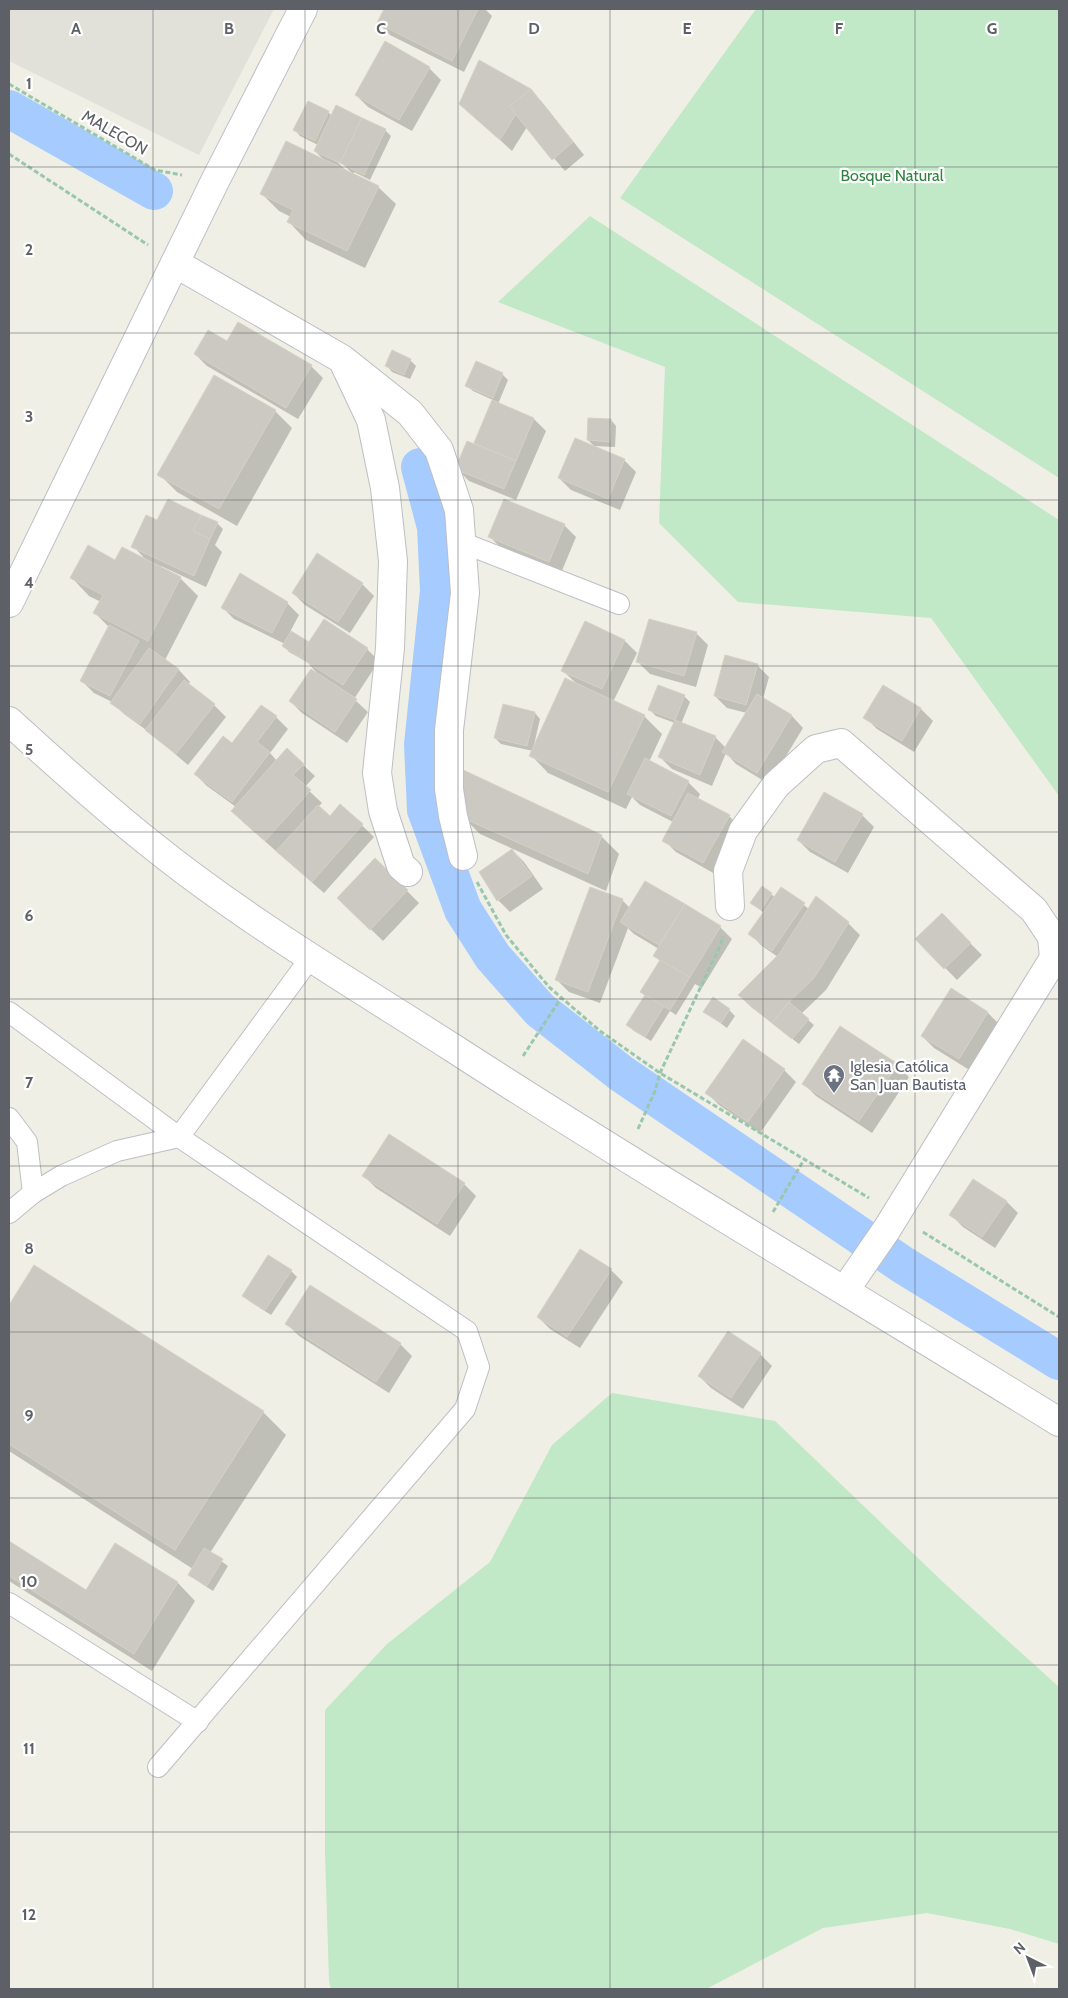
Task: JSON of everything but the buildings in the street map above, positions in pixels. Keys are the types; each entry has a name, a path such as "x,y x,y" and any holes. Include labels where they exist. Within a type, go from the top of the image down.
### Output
{"street":[{"path":"9,603 215,181 303,9"},
{"path":"175,263 342,359 410,413 440,450 459,510 465,594 449,730 449,789 453,816 463,856"},
{"path":"342,359 371,420 386,488 393,570 390,648 377,773 383,811 401,866 408,872"},
{"path":"9,721 68,775 149,843 236,907 622,1156 850,1282 1059,1422"},
{"path":"730,906 728,871 743,830 776,785 816,748 841,743 1034,910 1052,937 1054,958 891,1222 850,1282"}],"lane":[{"path":"461,542 619,604"},
{"path":"9,1213 34,1193 61,1176 117,1151 179,1137 311,957"},
{"path":"9,1012 179,1137 467,1330 479,1367 465,1409 158,1767"},
{"path":"9,1118 27,1142 34,1193"},
{"path":"9,1603 198,1722"}],"path":[{"name":"MALECON","path":"9,84 155,170 215,181"},
{"path":"9,154 175,263"},
{"path":"463,856 506,935 549,987 600,1031 660,1073 805,1158 891,1222 1059,1317"},
{"path":"635,1135 655,1092 660,1073 720,944 730,906"},
{"path":"522,1057 561,998"},
{"path":"775,1208 805,1158"}],"shaded area":[{"path":"9,9 274,9 199,155 9,61"}],"green space":[{"name":"Bosque Natural","path":"756,9 1059,9 1059,478 620,198"},
{"path":"590,216 1059,520 1059,796 931,618 738,602 659,523 665,367 498,302"},
{"path":"612,1393 775,1421 944,1583 1059,1687 1059,1944 1010,1929 927,1913 823,1928 706,1989 331,1989 329,1981 325,1853 325,1710 387,1644 490,1562 552,1445"}],"waterway":[{"path":"9,109 154,191"},
{"path":"420,467 436,527 439,591 423,745 426,810 463,910 493,957 540,1010 622,1074 903,1265 1059,1361"}],"place":[{"name":"Iglesia Católica San Juan Bautista","path":"834,1094"}]}
